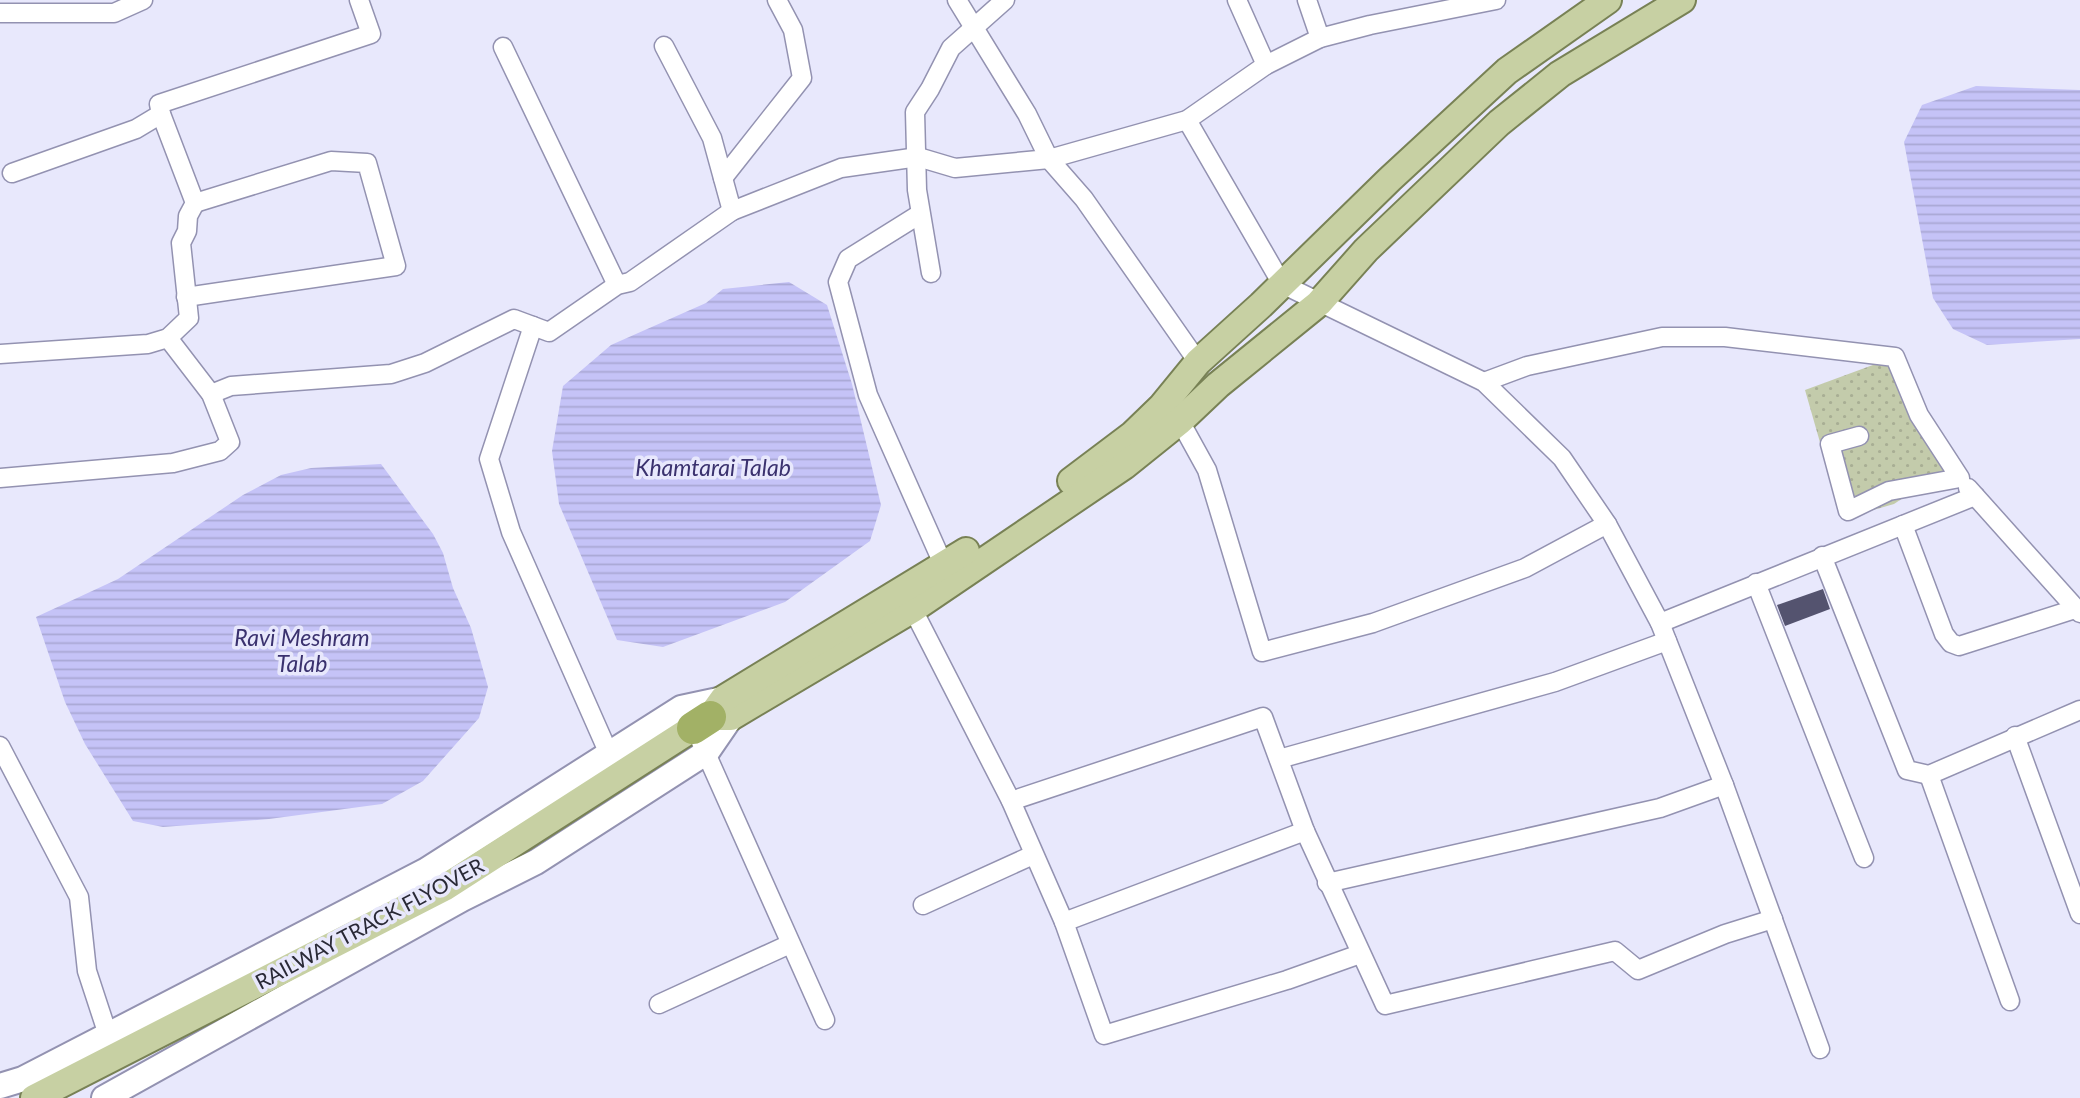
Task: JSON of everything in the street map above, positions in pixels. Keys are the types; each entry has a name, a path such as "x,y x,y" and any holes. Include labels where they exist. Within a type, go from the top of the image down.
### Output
{"main road":[{"path":"908,600 1124,466 1171,413 1198,362 1507,71 1608,0"},
{"path":"908,600 944,566 1069,483 1132,436 1218,385 1320,303 1366,250 1499,123 1560,74 1682,0"},
{"name":"RAILWAY TRACK FLYOVER","path":"34,1098 444,888 707,720 908,600"}],"street":[{"path":"0,13 114,13 143,0"},
{"path":"195,203 159,104 371,34 359,0"},
{"path":"723,178 802,78 793,30 777,0"},
{"path":"957,0 1027,114 1049,159 1084,199 1198,362"},
{"path":"931,273 917,190 915,112 951,48 1005,0"},
{"path":"1237,0 1266,65"},
{"path":"1307,0 1320,38"},
{"path":"211,394 231,387 391,374 425,363 514,319 549,332 617,285 630,282 732,211 841,168 918,157 955,168 1049,159 1187,120 1266,65 1320,38 1370,25 1496,0"},
{"path":"664,46 712,138 732,211"},
{"path":"503,47 617,285"},
{"path":"12,173 136,129 161,114"},
{"path":"1187,120 1282,284 1484,382 1562,458 1607,524 1660,622 1724,785 1820,1049"},
{"path":"0,354 148,344 168,338 189,318 186,297 181,243 187,231 188,216 195,203 331,161 367,163 396,266 186,297"},
{"path":"920,214 848,259 838,282 868,395 944,566"},
{"path":"533,326 489,459 511,532 609,754"},
{"path":"1484,382 1527,366 1662,337 1725,337 1895,357 1919,415 1960,478 2078,611 1959,646 1951,643 1944,634 1903,525"},
{"path":"0,478 173,463 220,451 230,442 211,394 168,338"},
{"path":"1171,413 1207,470 1262,652 1373,622 1525,568 1607,524"},
{"path":"1858,436 1830,444 1848,512 1889,491 1960,478"},
{"path":"1660,622 1975,496"},
{"path":"1822,556 1907,770 1929,775 2080,710"},
{"path":"1756,583 1864,858"},
{"path":"908,600 1011,801 1064,922 1104,1035 1287,980 1360,954"},
{"path":"1279,759 1555,682 1667,641"},
{"path":"1011,801 1263,717 1327,883 1385,1005 1615,951 1638,970 1725,934 1773,919"},
{"path":"0,1086 23,1079 425,871 609,754 707,720"},
{"path":"707,720 790,944 825,1020"},
{"path":"104,1098 462,899 536,862 707,720"},
{"path":"2015,737 2080,914"},
{"path":"0,746 79,897 87,971 108,1035"},
{"path":"1929,775 2010,1000"},
{"path":"1327,883 1660,808 1724,785"},
{"path":"1064,922 1305,831"},
{"path":"923,905 1033,855"},
{"path":"659,1004 790,944"}],"green space":[{"path":"1900,355 1949,467 1894,504 1842,519 1805,390"}],"water":[{"path":"1976,86 2080,90 2080,339 1987,345 1953,329 1933,298 1904,142 1922,105"},
{"name":"Khamtarai Talab","path":"789,282 827,305 852,384 881,505 870,541 785,602 663,647 617,640 559,504 552,451 563,386 611,345 706,303 723,289"},
{"name":"Ravi Meshram Talab","path":"381,464 433,534 443,553 453,588 471,628 488,687 479,718 423,781 382,804 269,819 163,827 133,821 85,744 65,702 36,617 118,579 243,495 281,475 311,468"}],"building":[{"path":"1823,589 1830,609 1785,626 1777,605"}]}
